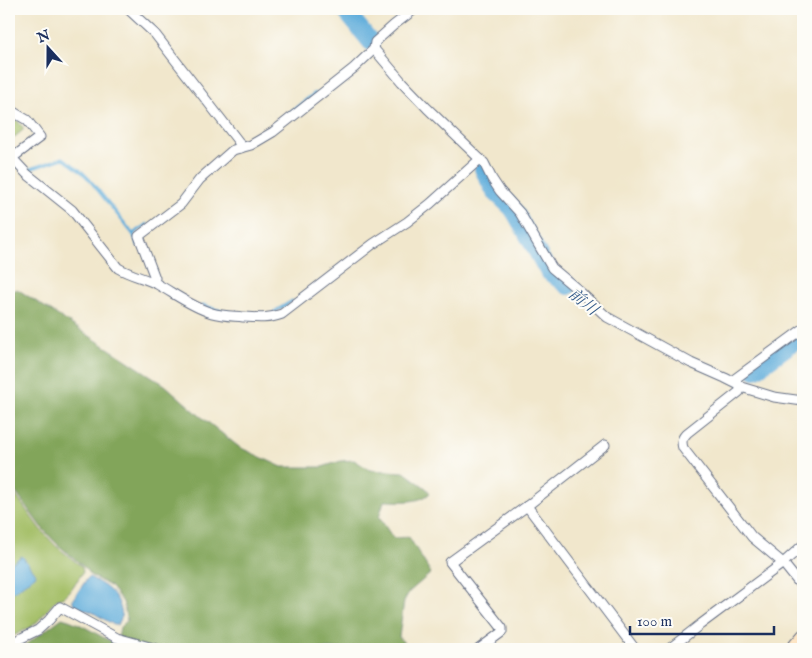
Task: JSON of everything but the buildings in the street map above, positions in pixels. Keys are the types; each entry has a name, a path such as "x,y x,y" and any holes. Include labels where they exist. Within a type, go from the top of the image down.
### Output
{"main road":[{"path":"791,649 803,635"}],"street":[{"path":"128,9 156,34 238,141 241,148"},
{"path":"155,278 139,236 181,204 200,179 233,150 258,142 273,132 354,68 374,49 375,42 415,9"},
{"path":"374,49 426,108 484,163 500,191 520,213 552,268 607,317 691,364 732,381 741,387 774,397 803,401"},
{"path":"9,106 15,113 27,120 40,137 12,158 27,174 72,210 118,268 156,283 192,304 213,313 235,316 268,318 282,314 373,244 407,222 430,204 480,159"},
{"path":"732,381 803,330"},
{"path":"741,387 739,392 686,433 681,442 688,456 752,537 783,563 803,588"},
{"path":"479,649 502,632 502,628 450,562 527,506 605,445"},
{"path":"527,506 635,649"},
{"path":"669,649 783,563 803,545"},
{"path":"9,644 38,630 60,607 117,638 157,649"}],"green space":[{"path":"9,110 24,129 9,142"},
{"path":"17,289 165,385 239,447 282,467 322,467 341,461 354,460 370,470 404,472 426,488 430,493 420,499 384,501 379,517 393,538 409,537 431,573 409,592 404,601 399,637 409,649 18,649 62,618 117,644 120,627 127,621 123,602 110,586 90,575 84,567 57,544 41,527 9,483 9,292"},
{"path":"9,486 40,529 56,546 82,567 83,572 70,591 64,597 56,600 38,621 31,627 9,638"}],"water":[{"path":"22,556 36,575 9,595 9,565"},
{"path":"89,577 105,586 117,599 122,615 117,625 92,612 75,606 73,599"}],"waterway":[{"name":"前川","path":"344,9 371,42"},
{"path":"265,132 315,93"},
{"path":"244,142 253,140"},
{"path":"27,170 63,158 89,179 133,234 138,245"},
{"name":"前川","path":"483,169 495,192 516,214 548,271 568,286"},
{"path":"133,234 147,224"},
{"path":"274,312 292,301"},
{"path":"203,305 228,312"},
{"name":"前川","path":"755,370 803,335"}]}
